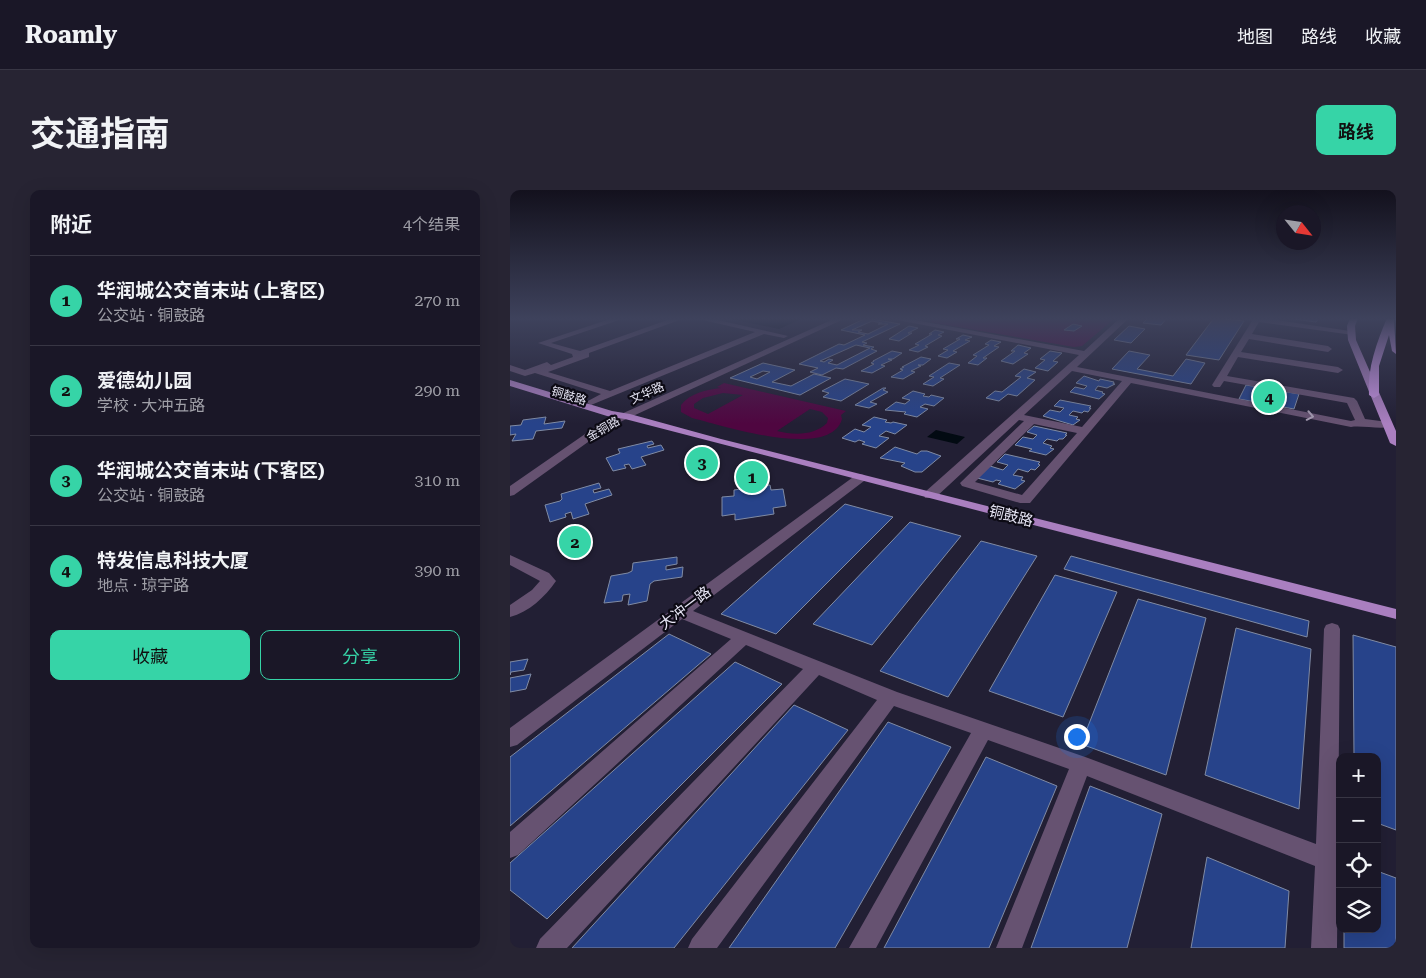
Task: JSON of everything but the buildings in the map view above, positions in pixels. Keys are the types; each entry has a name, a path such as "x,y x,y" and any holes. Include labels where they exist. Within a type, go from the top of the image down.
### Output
{"highway":[{"path":"1374,395 1373,373 1379,353"}],"main road":[{"path":"1358,353 1396,443"},
{"name":"铜鼓路","path":"510,378 618,410 626,416"},
{"name":"铜鼓路","path":"510,383 611,414 626,416 860,478 1396,614"}],"street":[{"path":"510,368 525,373 579,353"},
{"path":"581,353 586,355 539,372 611,394"},
{"path":"591,402 709,353"},
{"path":"688,362 708,367 741,353"},
{"name":"文华路","path":"626,416 764,353"},
{"path":"930,495 1086,354"},
{"path":"1211,396 1236,354 1338,370"},
{"path":"1070,368 1351,424 1361,422 1388,425"},
{"path":"1222,378 1350,400 1361,422"},
{"path":"1032,420 966,483 1025,500 1128,380"},
{"name":"金铜路","path":"510,492 605,426 626,416"},
{"name":"金铜路","path":"510,504 615,427 626,416"},
{"path":"1017,416 1084,431"},
{"name":"大冲一路","path":"510,739 860,478"},
{"path":"510,559 544,576 548,581 538,594 510,612"},
{"path":"680,612 890,697 1081,764 1328,859"},
{"path":"1324,948 1328,859 1332,629"},
{"path":"510,846 743,638"},
{"path":"549,948 560,940 815,668"},
{"path":"701,948 890,697"},
{"path":"862,948 983,730"},
{"path":"1009,948 1081,764"}],"shaded area":[{"path":"724,383 846,411 841,415 842,419 833,431 818,438 797,439 773,437 726,427 692,418 681,412 681,405 689,398 704,391 721,388 717,387","holes":["723,393 743,395 708,414 694,408 694,404 703,398","810,409 822,412 828,418 827,423 810,432 790,433 777,431"]},
{"path":"936,430 965,437 957,444 927,437"}],"place":[{"name":"特发信息科技大厦","path":"1269,397"},
{"name":"华润城公交首末站 (下客区)","path":"702,463"},
{"name":"华润城公交首末站 (上客区)","path":"752,477"},
{"name":"爱德幼儿园","path":"575,542"}]}
